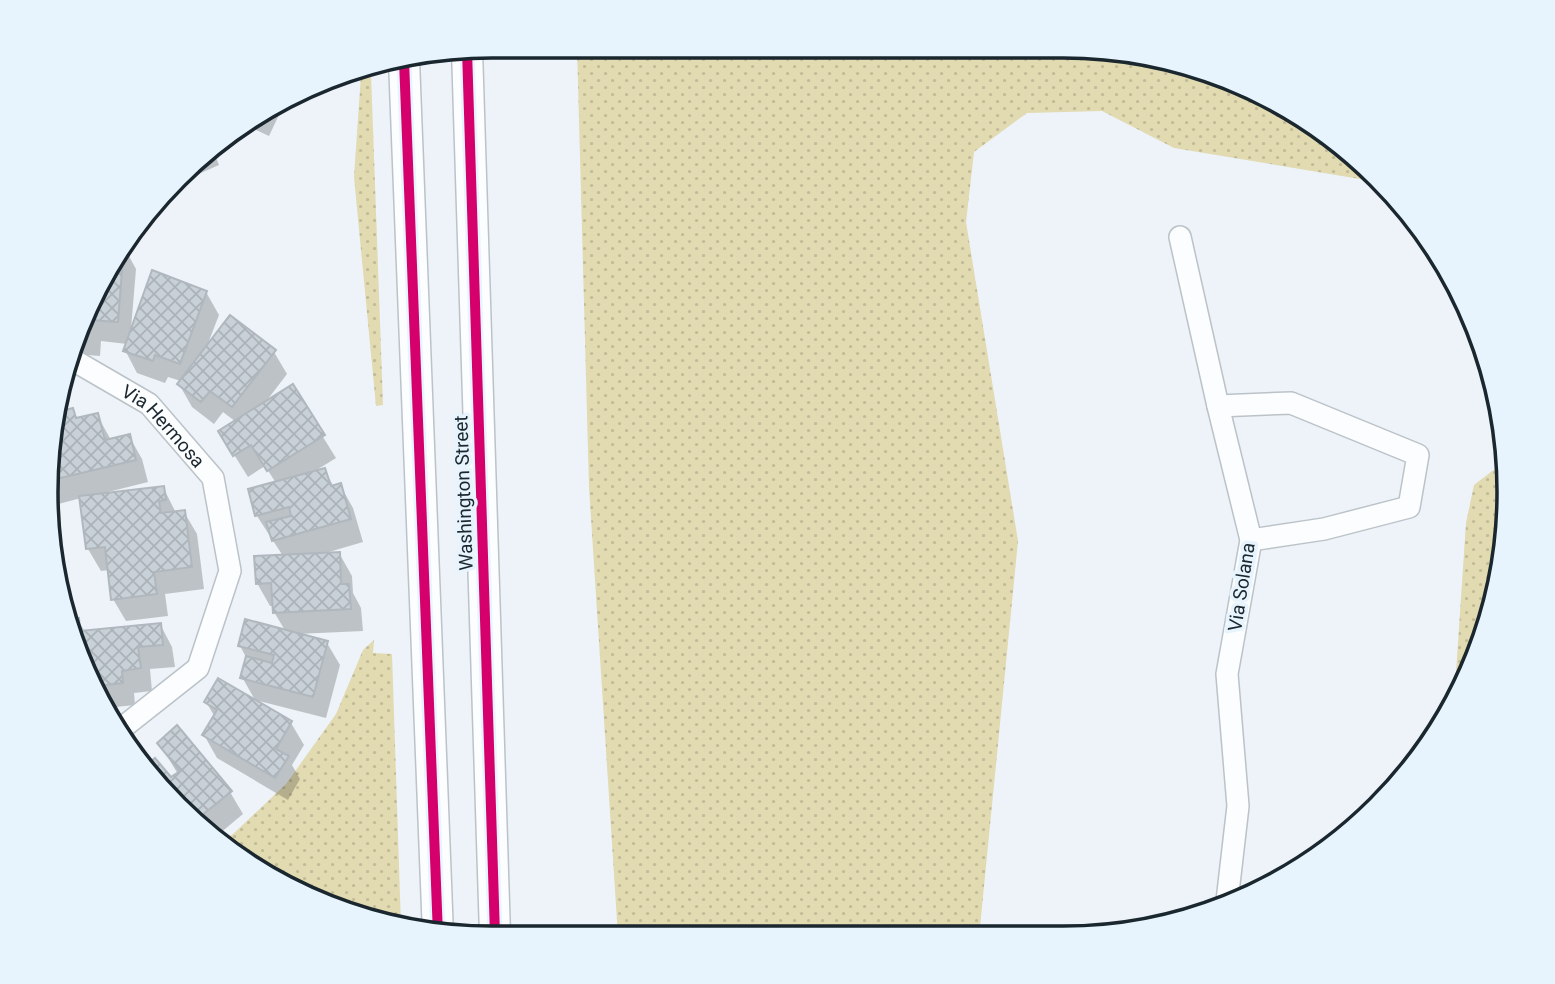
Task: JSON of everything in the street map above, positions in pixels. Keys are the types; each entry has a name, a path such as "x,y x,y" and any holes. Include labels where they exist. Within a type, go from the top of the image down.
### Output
{"main road":[{"name":"Washington Street","path":"467,59 495,926"},
{"path":"404,67 438,923"}],"street":[{"name":"Via Solana","path":"1181,237 1217,406 1251,540 1227,674 1238,806 1228,893"},
{"name":"Via Hermosa","path":"78,363 149,404 214,478 230,571 198,668 126,725"},
{"path":"1217,406 1291,403 1418,455 1409,507 1324,529 1251,540"}],"shaded area":[{"path":"577,58 1063,58 1120,61 1203,81 1255,103 1327,147 1364,180 1174,148 1102,111 1027,113 974,152 966,222 1018,541 980,926 617,926 589,487"},
{"path":"371,76 383,405 376,406 354,177 361,78"},
{"path":"1496,468 1496,520 1489,577 1474,632 1456,676 1466,523 1474,485"},
{"path":"374,640 373,653 392,654 401,916 326,893 275,868 228,837 286,784 336,714 363,650"}],"water":[{"path":"60,532 60,532 68,581 61,549"}],"building":[{"path":"122,265 118,322 94,320"},
{"path":"152,270 207,291 180,364 155,355 153,361 123,351"},
{"path":"230,315 276,350 232,407 210,391 201,402 177,384"},
{"path":"293,384 325,435 267,471 251,445 233,456 218,431"},
{"path":"73,408 76,418 98,413 105,440 130,434 136,460 58,478 65,410"},
{"path":"325,468 331,486 341,483 351,519 272,541 266,522 291,516 289,507 255,516 248,489"},
{"path":"164,486 166,500 159,501 161,513 185,510 192,567 154,572 157,594 111,600 105,547 86,549 79,496"},
{"path":"340,552 341,584 349,584 351,609 273,613 271,583 256,584 254,556"},
{"path":"245,619 328,641 313,697 240,678 246,656 272,663 274,655 238,646"},
{"path":"161,623 163,645 138,647 141,668 122,671 123,683 104,685 81,631"},
{"path":"218,678 292,721 276,749 289,756 275,778 202,735 217,710 204,702"},
{"path":"177,725 232,791 202,815 151,761 155,758 171,777 180,771 157,743"}],"cycle path":[{"path":"467,59 495,926"},
{"path":"404,67 438,923"}]}
